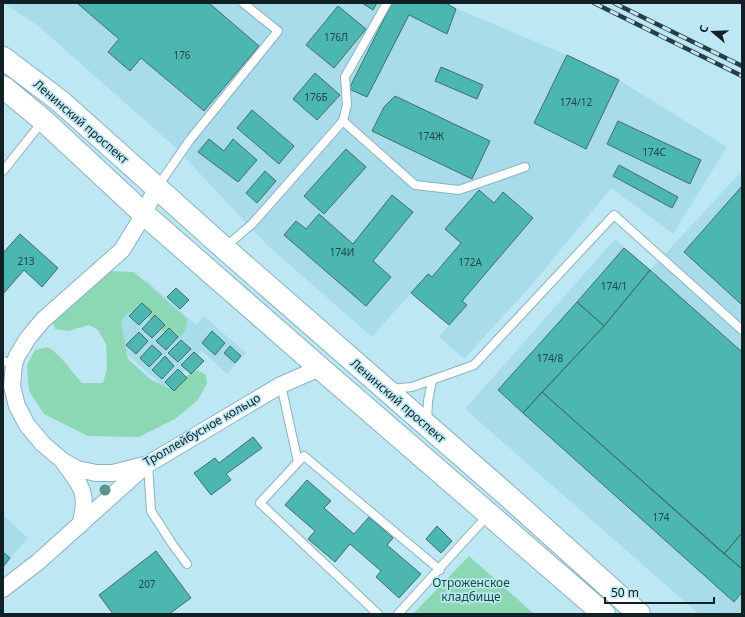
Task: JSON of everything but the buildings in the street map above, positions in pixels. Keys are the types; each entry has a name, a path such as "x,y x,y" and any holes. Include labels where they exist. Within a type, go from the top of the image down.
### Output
{"main road":[{"name":"Ленинский проспект","path":"3,58 60,101 156,188 508,496 640,614"},
{"name":"Ленинский проспект","path":"3,87 43,120 144,214 604,614"},
{"path":"320,368 328,357 332,357 359,378 381,385"}],"street":[{"path":"144,214 156,188"},
{"name":"Троллейбусное кольцо","path":"144,214 122,250 43,320 8,362 17,406 27,425 43,444 62,461 77,469 96,473 113,473 148,464 281,385 320,368"},
{"path":"62,461 80,483 84,498 84,510 80,525"},
{"path":"3,589 38,562 148,464"}],"lane":[{"path":"156,188 189,141 278,31 243,3"},
{"path":"224,248 252,224 343,121 347,105 345,78 387,3"},
{"path":"3,171 43,120"},
{"path":"343,121 415,185 459,190 525,167"},
{"path":"381,385 412,387 474,365 614,215 742,330"},
{"path":"427,426 428,401 432,381"},
{"path":"281,385 298,462"},
{"path":"378,614 260,503 304,456 440,570"},
{"path":"148,464 151,511 172,545 187,564"},
{"path":"398,614 440,570 489,514"}],"shaded area":[{"path":"3,3 444,3 567,55 619,80 727,147 673,234 611,188 537,279 464,359 439,337 449,325 411,293 372,337 265,243 176,148 37,25"},
{"path":"742,171 742,614 731,614 728,612 727,614 699,614 465,409 615,239 650,270"},
{"path":"146,280 196,325 204,316 246,353 227,374 202,351 167,390 101,330"},
{"path":"3,515 28,538 3,567"}],"green space":[{"path":"108,271 134,272 187,319 186,330 178,339 168,336 145,314 135,310 125,315 121,323 128,359 150,379 168,388 197,370 206,375 207,383 198,400 175,419 139,437 88,436 44,414 29,391 27,365 35,350 48,347 62,359 82,383 103,383 107,369 106,344 98,330 89,325 68,331 55,329 53,323"},
{"name":"Отроженское кладбище","path":"469,556 534,614 413,614"}],"railway":[{"path":"594,3 742,76"},
{"path":"614,3 742,66"}]}
